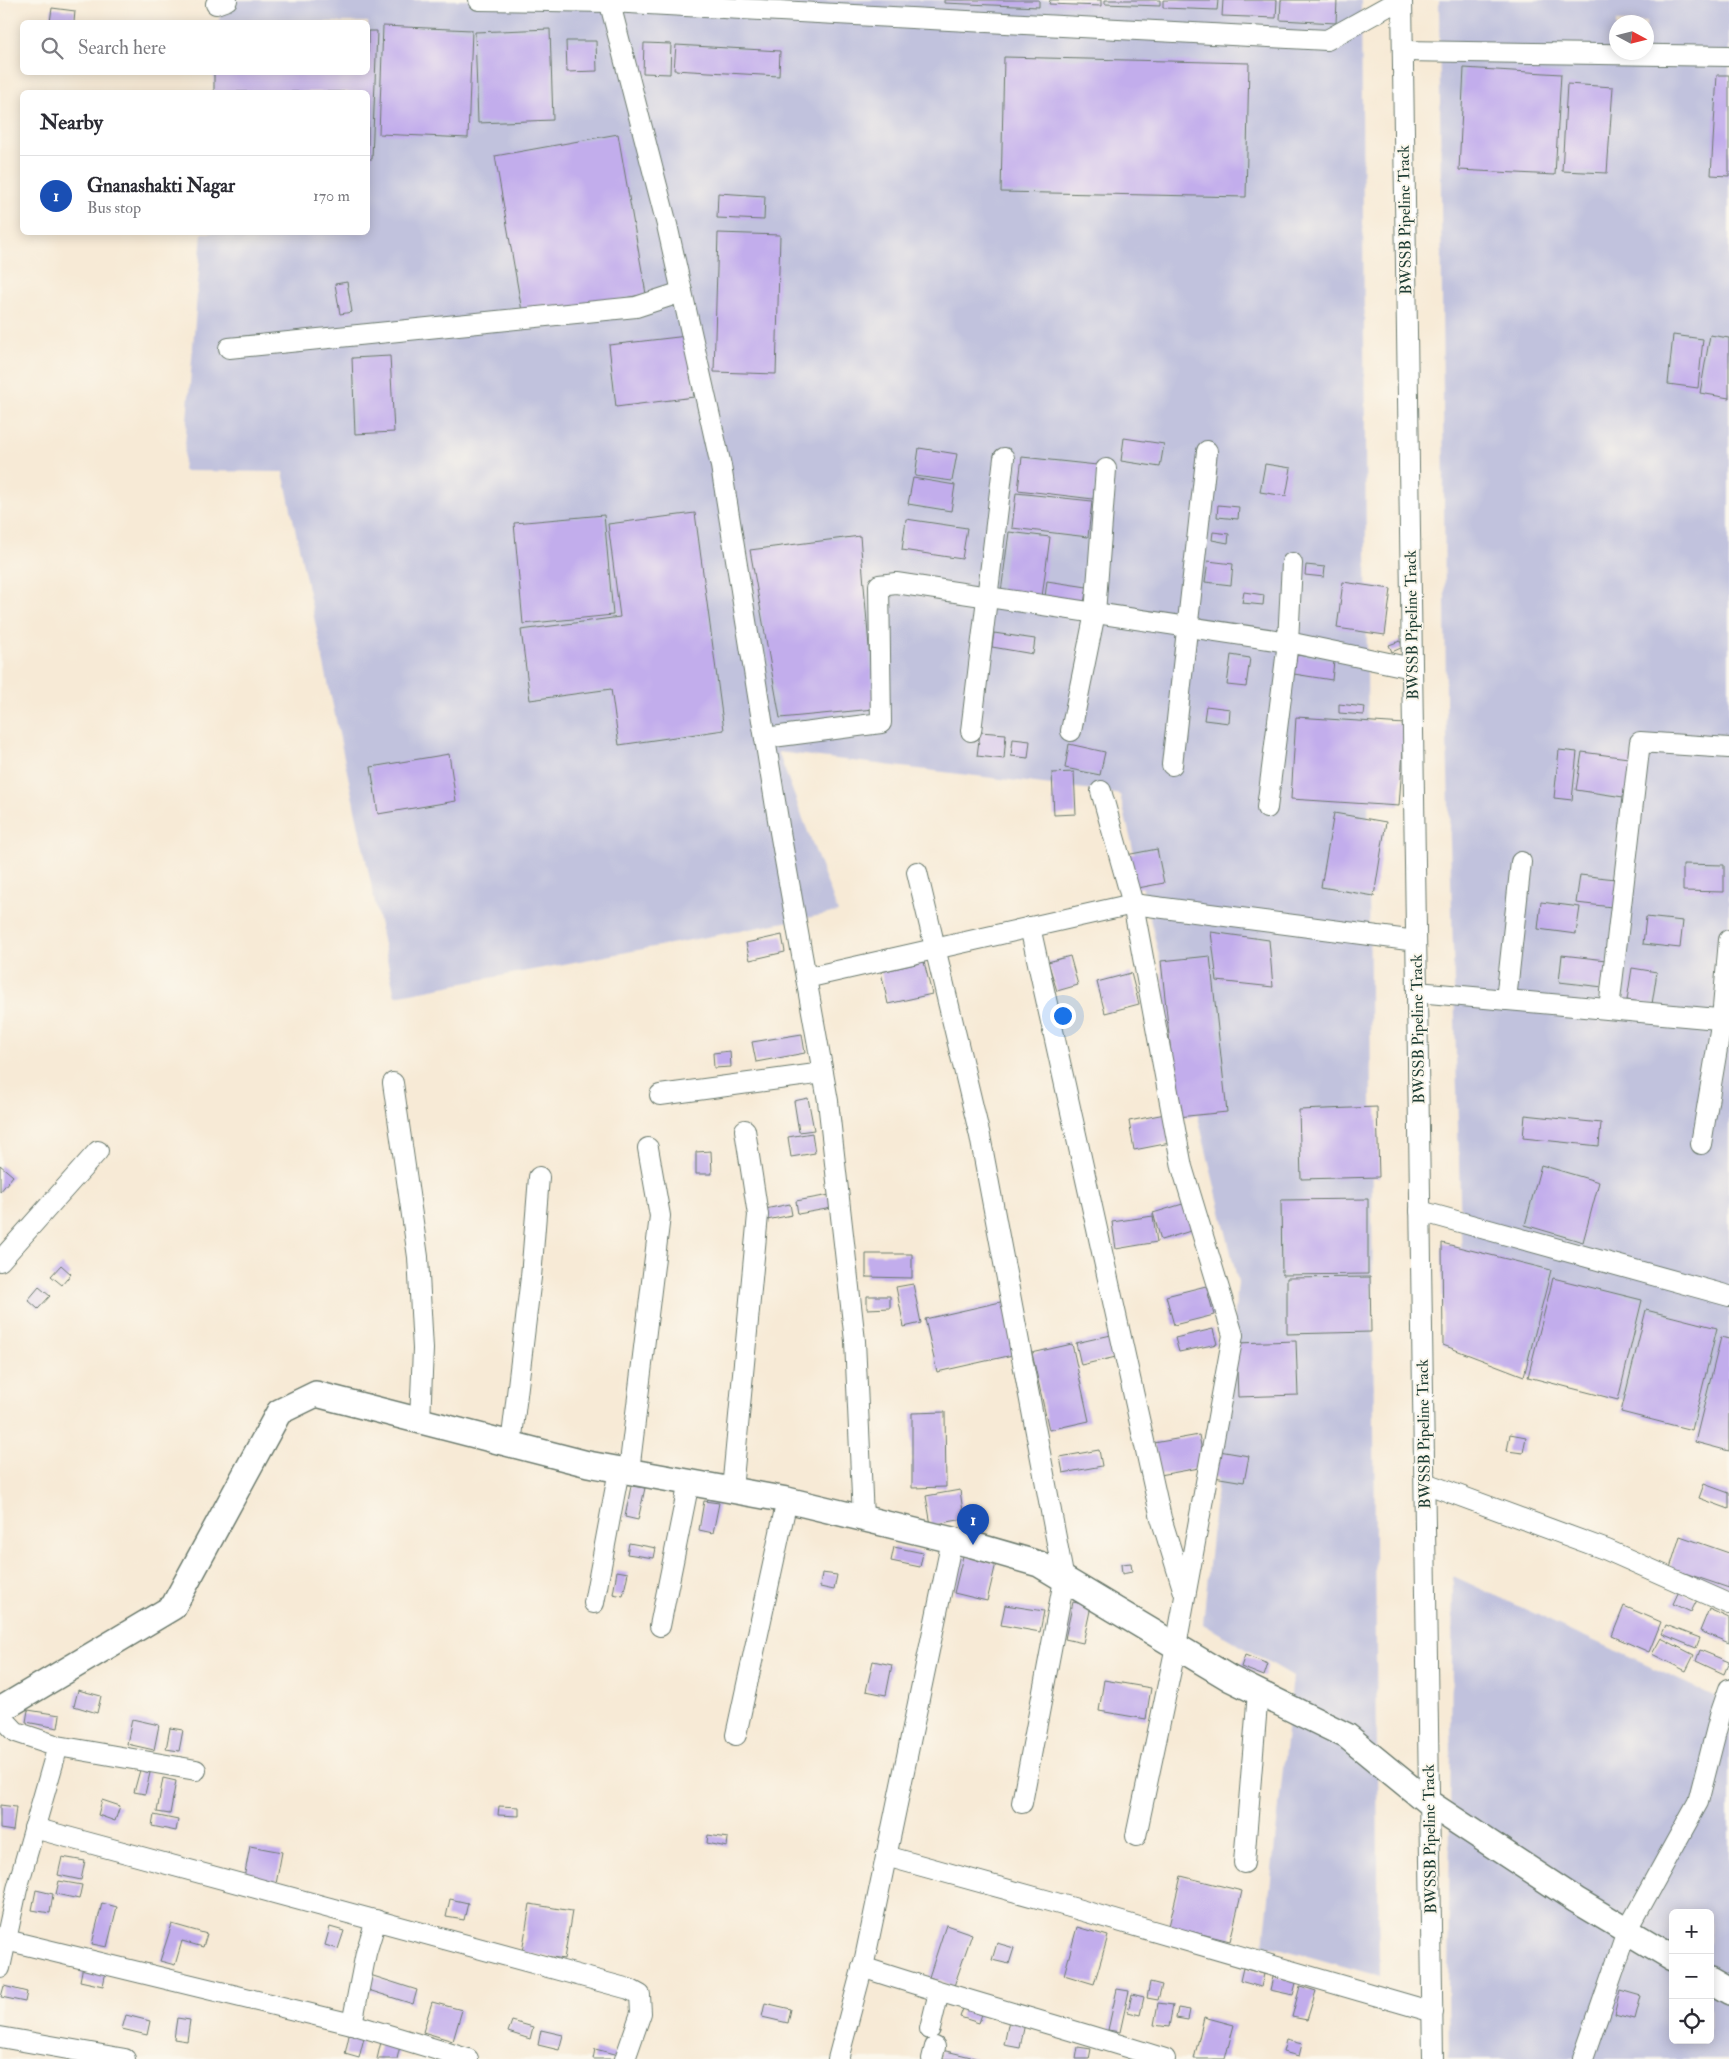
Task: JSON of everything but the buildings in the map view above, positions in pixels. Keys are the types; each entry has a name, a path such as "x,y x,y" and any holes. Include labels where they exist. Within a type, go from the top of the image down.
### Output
{"street":[{"path":"479,0 610,1 1327,40 1400,0"},
{"name":"BWSSB Pipeline Track","path":"1400,0 1403,51 1433,2059"},
{"path":"610,1 667,225 721,466 764,738 828,1101 855,1341 863,1518"},
{"path":"1403,51 1729,56"},
{"path":"229,348 636,307 682,292"},
{"path":"1172,765 1207,451"},
{"path":"971,731 1004,458"},
{"path":"1071,731 1095,613 1106,469"},
{"path":"1267,808 1288,642 1292,563"},
{"path":"764,738 881,723 879,585 896,583 1288,642 1412,668"},
{"path":"1610,1009 1640,742 1729,748"},
{"path":"1101,791 1133,904 1182,1167 1233,1335 1176,1646 1136,1836"},
{"path":"1506,1000 1521,862"},
{"path":"916,872 980,1136 1064,1580 1022,1803"},
{"path":"806,978 1133,904 1416,941"},
{"path":"1030,927 1161,1518 1185,1595"},
{"path":"1700,1144 1726,1020 1729,940"},
{"path":"1417,992 1726,1020"},
{"path":"660,1095 822,1073"},
{"path":"393,1083 418,1258 423,1349 420,1421"},
{"path":"732,1490 758,1215 746,1130"},
{"path":"594,1603 624,1471 660,1216 648,1148"},
{"path":"0,1261 98,1151"},
{"path":"511,1444 531,1277 539,1177"},
{"path":"1420,1211 1729,1296"},
{"path":"0,1710 173,1607 279,1412 316,1394 588,1464 787,1500 952,1540 1038,1564 1231,1679 1347,1736 1429,1803 1576,1900 1669,1956"},
{"path":"660,1626 689,1482"},
{"path":"1425,1484 1607,1550 1729,1604"},
{"path":"736,1735 787,1500"},
{"path":"838,2059 862,1967 952,1540"},
{"path":"1583,2059 1627,1931 1698,1802 1721,1712 1729,1689"},
{"path":"1244,1863 1258,1692"},
{"path":"0,1715 16,1732 58,1746 196,1770"},
{"path":"0,1968 17,1889 58,1746"},
{"path":"34,1828 629,1989 640,1995 641,2013 625,2059"},
{"path":"886,1856 1433,2012"},
{"path":"352,2024 366,1953 376,1920"},
{"path":"6,1940 352,2024 468,2059"},
{"path":"862,1967 939,1992 1034,2018 1165,2059"},
{"path":"1714,1983 1729,1992"},
{"path":"932,2045 939,1992"},
{"path":"0,2037 126,2059"}],"shaded area":[{"path":"221,0 1361,0 1379,1976 1264,1944 1293,1676 1203,1624 1238,1282 1120,795 1101,791 778,752 838,912 395,996 283,472 183,471 202,235 370,235 370,90 213,90 215,75 370,75 370,20 219,20"},
{"path":"1439,0 1729,0 1729,1441 1464,1339 1446,701"},
{"path":"1453,1576 1729,1703 1729,2059 1449,2059 1448,1985"}],"place":[{"name":"Gnanashakti Nagar","path":"973,1545"}]}
